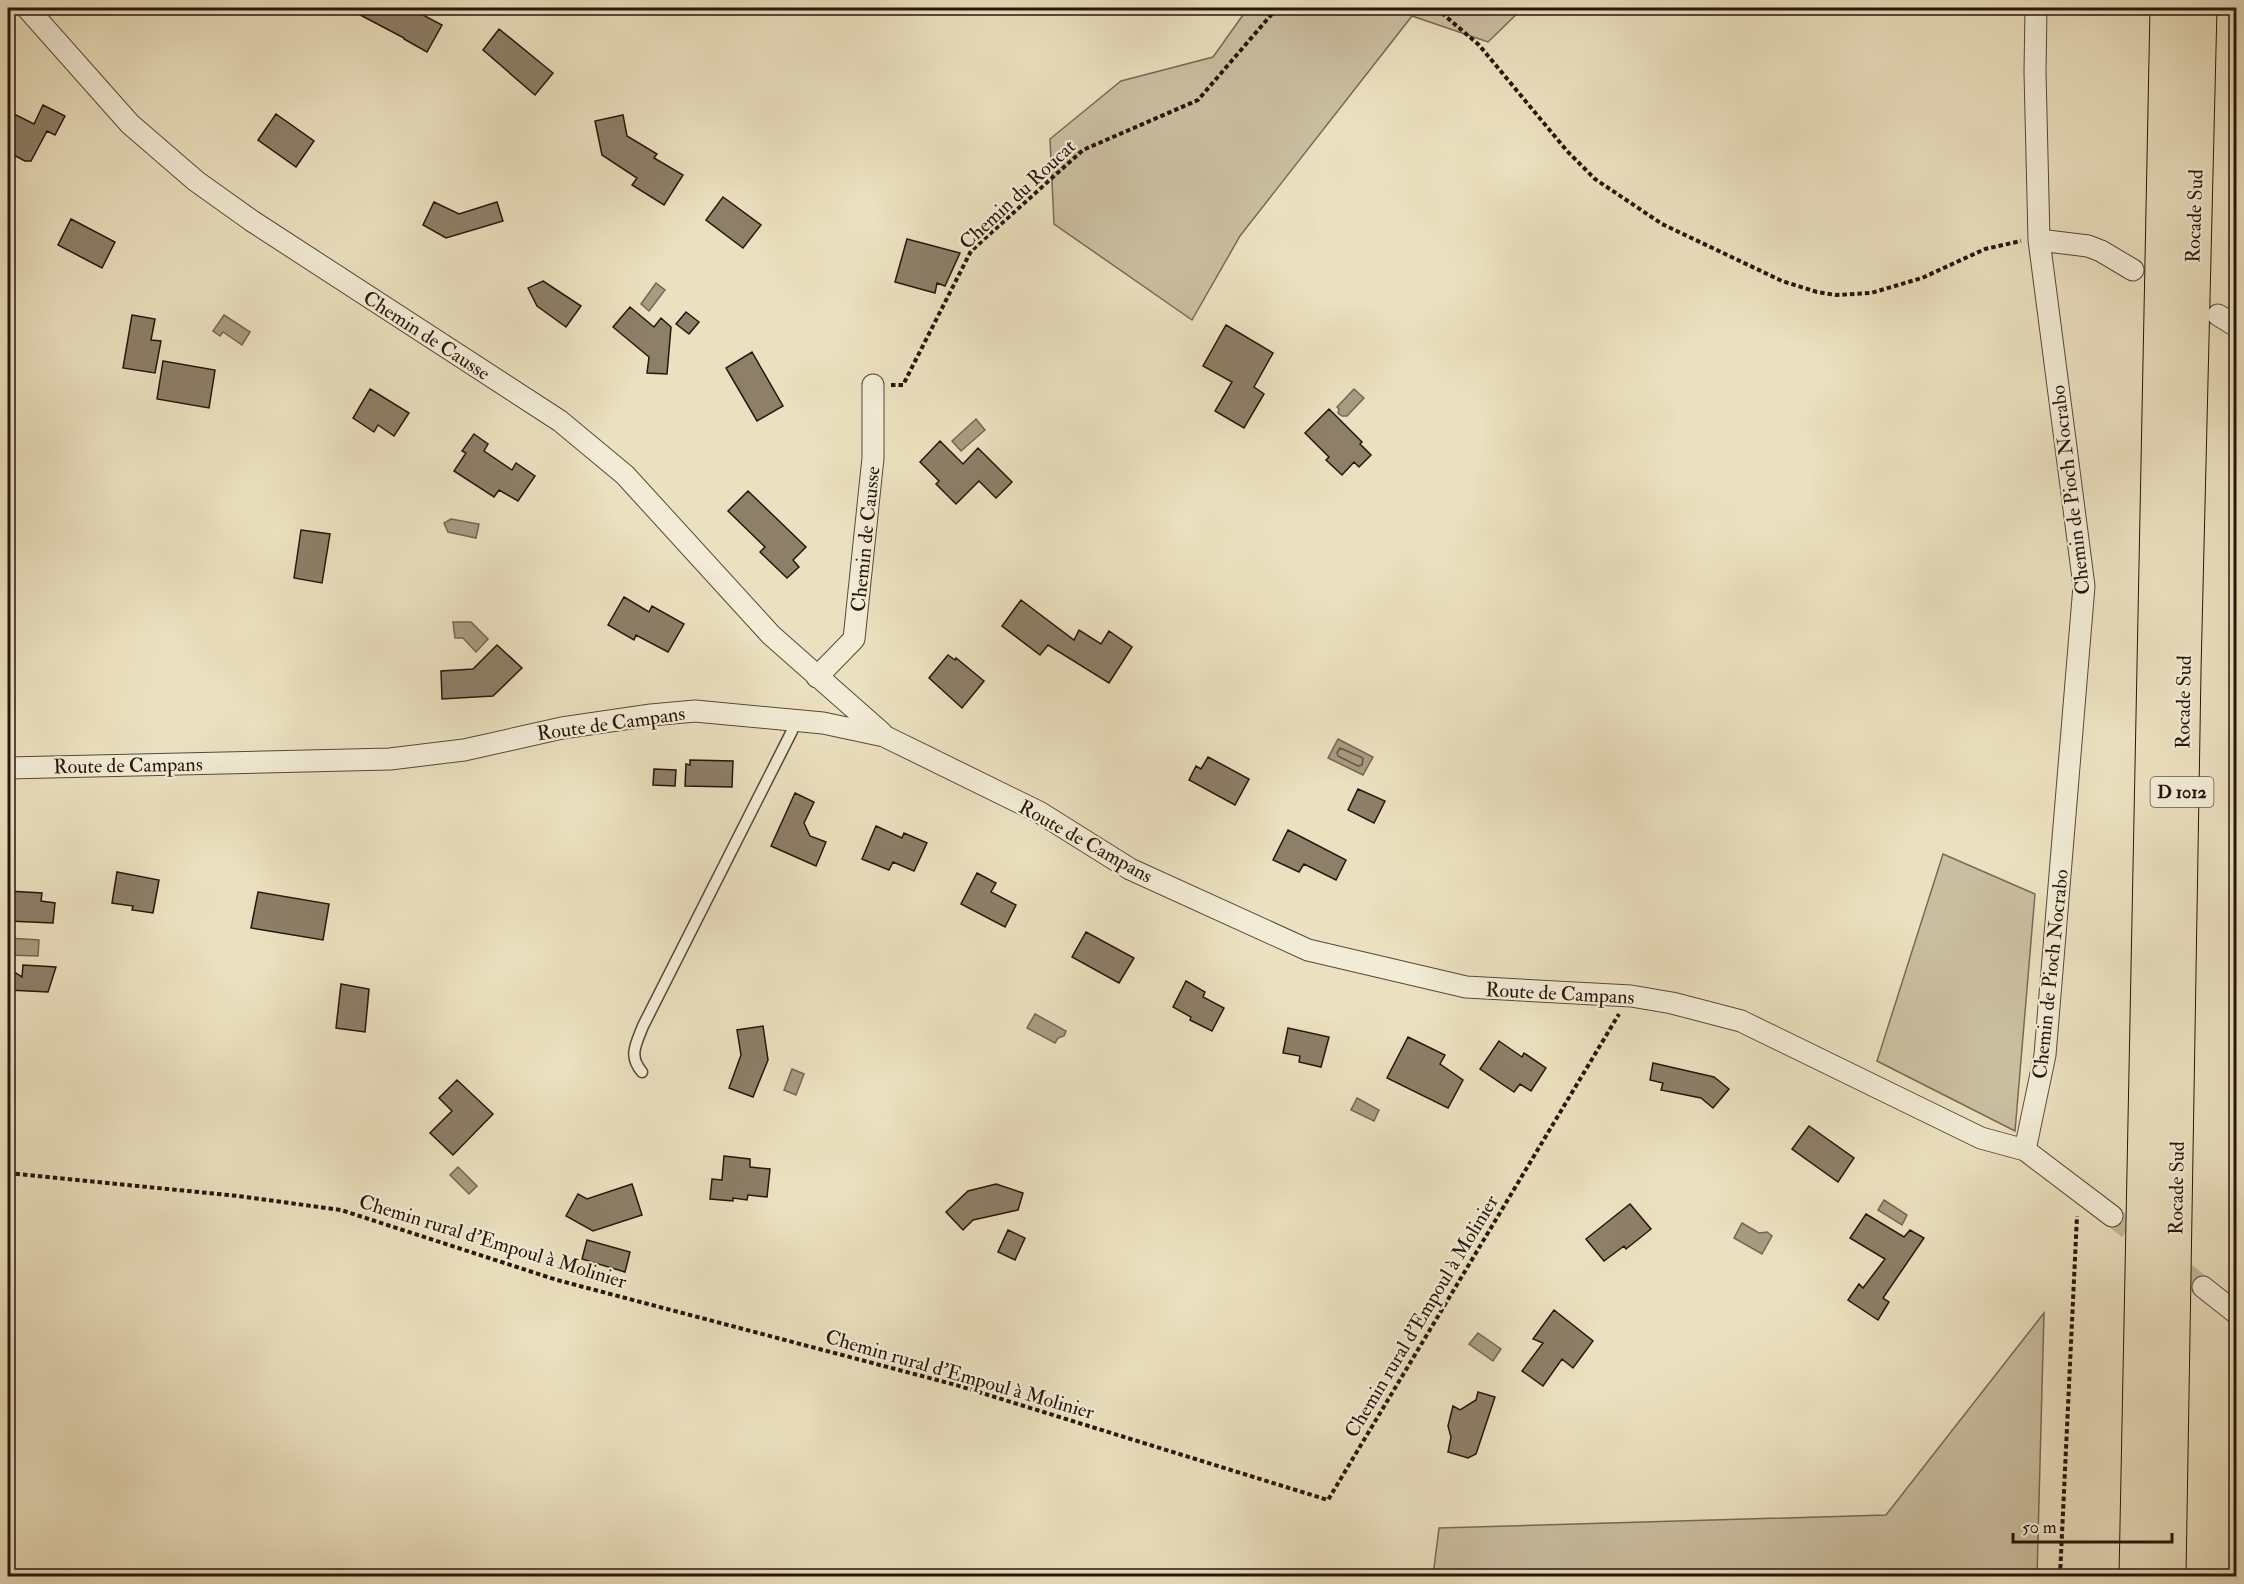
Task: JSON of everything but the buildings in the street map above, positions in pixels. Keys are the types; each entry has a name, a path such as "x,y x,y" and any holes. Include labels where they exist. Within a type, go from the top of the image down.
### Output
{"highway":[{"name":"Rocade Sud","path":"2136,1576 2167,8"},
{"name":"Rocade Sud","path":"2169,1576 2184,671 2200,8"}],"street":[{"name":"Chemin de Causse","path":"27,8 130,124 196,181 252,221 560,421 625,475 771,635 884,736"},
{"name":"Chemin de Pioch Nocrabo","path":"2025,1150 2046,1055 2084,586 2039,240 2035,72 2036,8"},
{"path":"2039,240 2088,246 2101,250 2133,270"},
{"path":"2218,315 2236,326"},
{"name":"Chemin de Causse","path":"817,677 854,639 873,458 873,385"},
{"name":"Route de Campans","path":"8,768 390,759 464,750 562,728 695,711 795,719 884,736 1036,811 1130,869 1308,950 1466,987 1631,996 1672,1003 1741,1021 1981,1138 2025,1150 2112,1216"},
{"path":"2203,1287 2236,1313"}],"lane":[{"path":"642,1072 635,1064 633,1052 643,1026 792,731 795,719"}],"path":[{"name":"Chemin du Roucat","path":"873,385 903,385 971,251 1083,150 1198,100 1277,8"},
{"path":"1436,8 1479,45 1567,151 1595,179 1662,224 1782,281 1817,292 1836,295 1871,293 1922,278 1985,249 2007,243 2039,240"},
{"name":"Chemin rural d'Empoul à Molinier","path":"8,1173 238,1196 341,1210 557,1280 956,1385 1328,1500 1631,996"},
{"path":"2060,1576 2078,1192"}],"shaded area":[{"path":"1248,8 1523,8 1488,42 1412,16 1240,236 1192,320 1054,224 1050,139 1121,81 1213,57"},
{"path":"1943,854 2035,894 2015,1131 1877,1061"},
{"path":"2044,1313 2037,1576 1433,1576 1439,1528 1886,1515"}],"water":[{"path":"656,283 665,290 649,311 641,304"},
{"path":"224,315 250,332 242,345 223,332 220,336 213,331"},
{"path":"1354,389 1364,398 1347,416 1342,416 1338,413 1337,407"},
{"path":"976,419 985,430 961,451 952,441"},
{"path":"451,519 479,524 476,538 448,532 444,523"},
{"path":"453,622 471,622 488,639 476,652 463,638 455,638"},
{"path":"1338,739 1373,757 1363,775 1328,758"},
{"path":"8,938 39,940 38,956 8,955"},
{"path":"1035,1014 1066,1031 1064,1036 1058,1038 1055,1043 1027,1028"},
{"path":"792,1069 804,1074 796,1095 784,1090"},
{"path":"1357,1098 1379,1110 1374,1121 1351,1110"},
{"path":"458,1167 477,1186 469,1194 450,1175"},
{"path":"1884,1200 1907,1215 1902,1225 1878,1210"},
{"path":"1742,1223 1759,1233 1767,1232 1772,1236 1762,1254 1734,1238"},
{"path":"1478,1333 1501,1349 1493,1361 1469,1344"}],"tunnel":[{"path":"2112,1216 2203,1287"}]}
